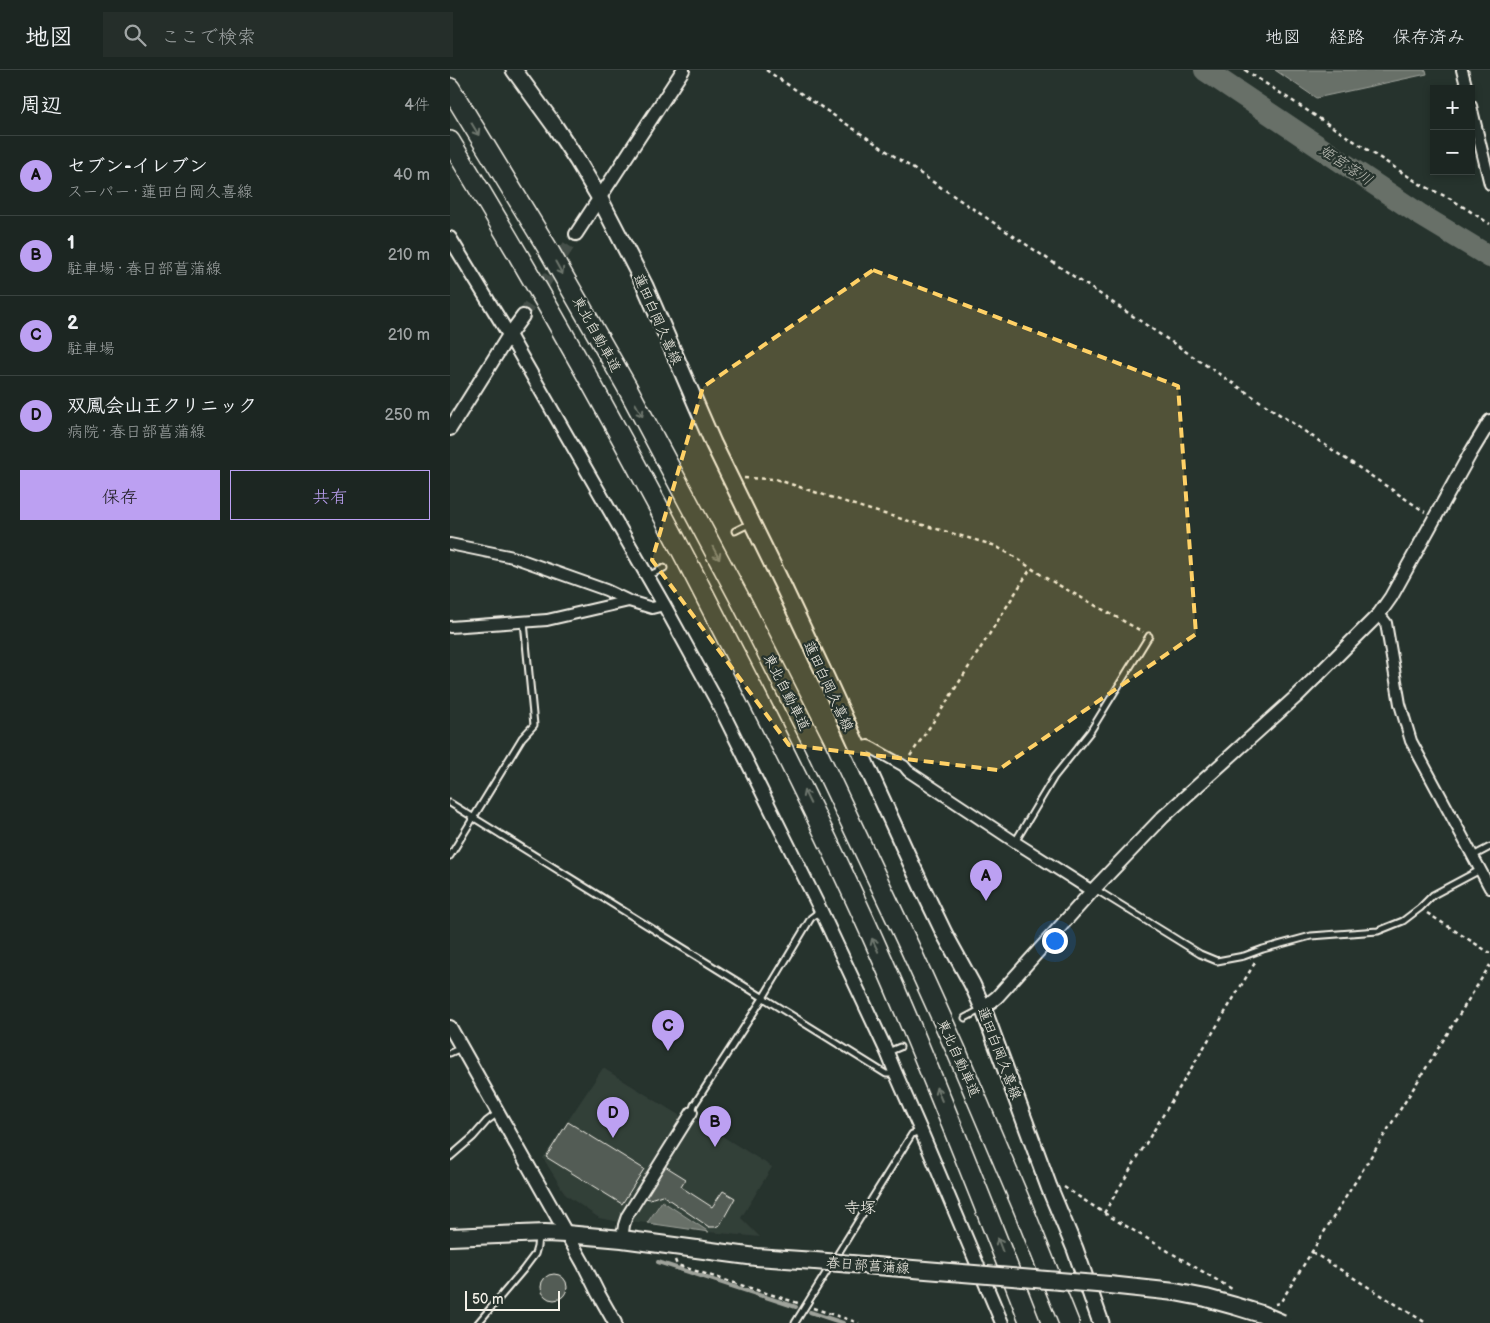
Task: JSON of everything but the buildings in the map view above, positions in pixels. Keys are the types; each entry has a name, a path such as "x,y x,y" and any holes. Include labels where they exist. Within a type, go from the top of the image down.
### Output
{"highway":[{"name":"東北自動車道","path":"450,88 548,249 627,387 793,705 909,946 956,1050 1069,1323"},
{"name":"東北自動車道","path":"450,141 490,205 566,339 680,546 760,701 882,959 928,1068 1030,1323"}],"main road":[{"name":"蓮田白岡久喜線","path":"514,70 554,125 599,197 645,286 684,379 731,481 783,586 920,885 972,984 983,1008 1049,1186 1075,1249 1101,1323"},
{"name":"春日部菖蒲線","path":"450,1237 566,1234 622,1239 756,1257 1109,1285 1175,1292 1206,1298 1261,1314 1282,1323"}],"street":[{"path":"576,234 683,70"},
{"path":"1462,70 1466,85"},
{"path":"1475,122 1490,184"},
{"path":"450,238 509,335 648,576 720,707 821,911 887,1052 1002,1323"},
{"path":"450,428 523,316"},
{"path":"983,1008 997,997 1093,890 1162,817 1298,695 1379,614 1391,597 1490,421"},
{"path":"450,544 513,557 652,608 664,605"},
{"path":"450,627 547,620 629,601"},
{"path":"1379,614 1386,623 1400,704 1411,741 1490,888"},
{"path":"858,748 868,746 904,766 908,771 1015,842 1093,890"},
{"path":"450,1027 584,1263 615,1323"},
{"path":"622,1239 627,1216 692,1112"}],"lane":[{"path":"735,531 752,523"},
{"path":"648,576 664,568"},
{"path":"450,856 522,738 534,725 524,621"},
{"path":"1015,842 1054,777 1090,732 1149,636"},
{"path":"450,803 886,1074 896,1074"},
{"path":"1474,856 1490,847"},
{"path":"1093,890 1200,954 1217,961 1244,956 1312,936 1378,931 1403,921 1433,896 1481,869"},
{"path":"692,1112 694,1105 763,998 811,918 821,911"},
{"path":"964,1018 983,1008"},
{"path":"887,1052 900,1046"},
{"path":"450,1053 462,1047"},
{"path":"450,1157 486,1121 499,1112"},
{"path":"795,1323 912,1134 921,1131"},
{"path":"478,1323 535,1254 538,1247 538,1234"}],"path":[{"path":"766,70 1406,499 1436,517"},
{"path":"1245,70 1420,184 1451,199 1490,224"},
{"path":"731,481 745,477 775,479 867,509 993,546 1010,554 1046,578 1149,636"},
{"path":"904,766 1031,568"},
{"path":"1420,908 1490,952"},
{"path":"1104,1213 1263,949"},
{"path":"1272,1304 1280,1303 1490,965"},
{"path":"1049,1186 1060,1185 1230,1289 1238,1292"},
{"path":"675,1246 673,1257 677,1264 859,1323"},
{"path":"1312,1252 1426,1323"}],"highlighted area":[{"path":"873,270 1178,386 1196,634 998,770 789,745 652,560 703,387"}],"shaded area":[{"path":"1275,70 1426,70 1427,74 1316,98"},
{"path":"603,1068 682,1117 620,1222 599,1218 566,1195 543,1158"},
{"path":"693,1118 772,1167 741,1218 760,1237 709,1232 662,1201 647,1223 629,1221"},
{"path":"662,1201 709,1232 647,1223"}],"waterway":[{"name":"姫宮落川","path":"1205,70 1419,214 1490,257"},
{"path":"658,1262 796,1307"},
{"path":"810,1312 843,1323"}],"tunnel":[{"path":"523,316 576,234"}],"place":[{"name":"セブン-イレブン","path":"986,901"},
{"name":"2","path":"668,1051"},
{"name":"双鳳会山王クリニック","path":"613,1138"},
{"name":"1","path":"715,1147"}],"district":[{"name":"寺塚","path":"860,1207"}]}
